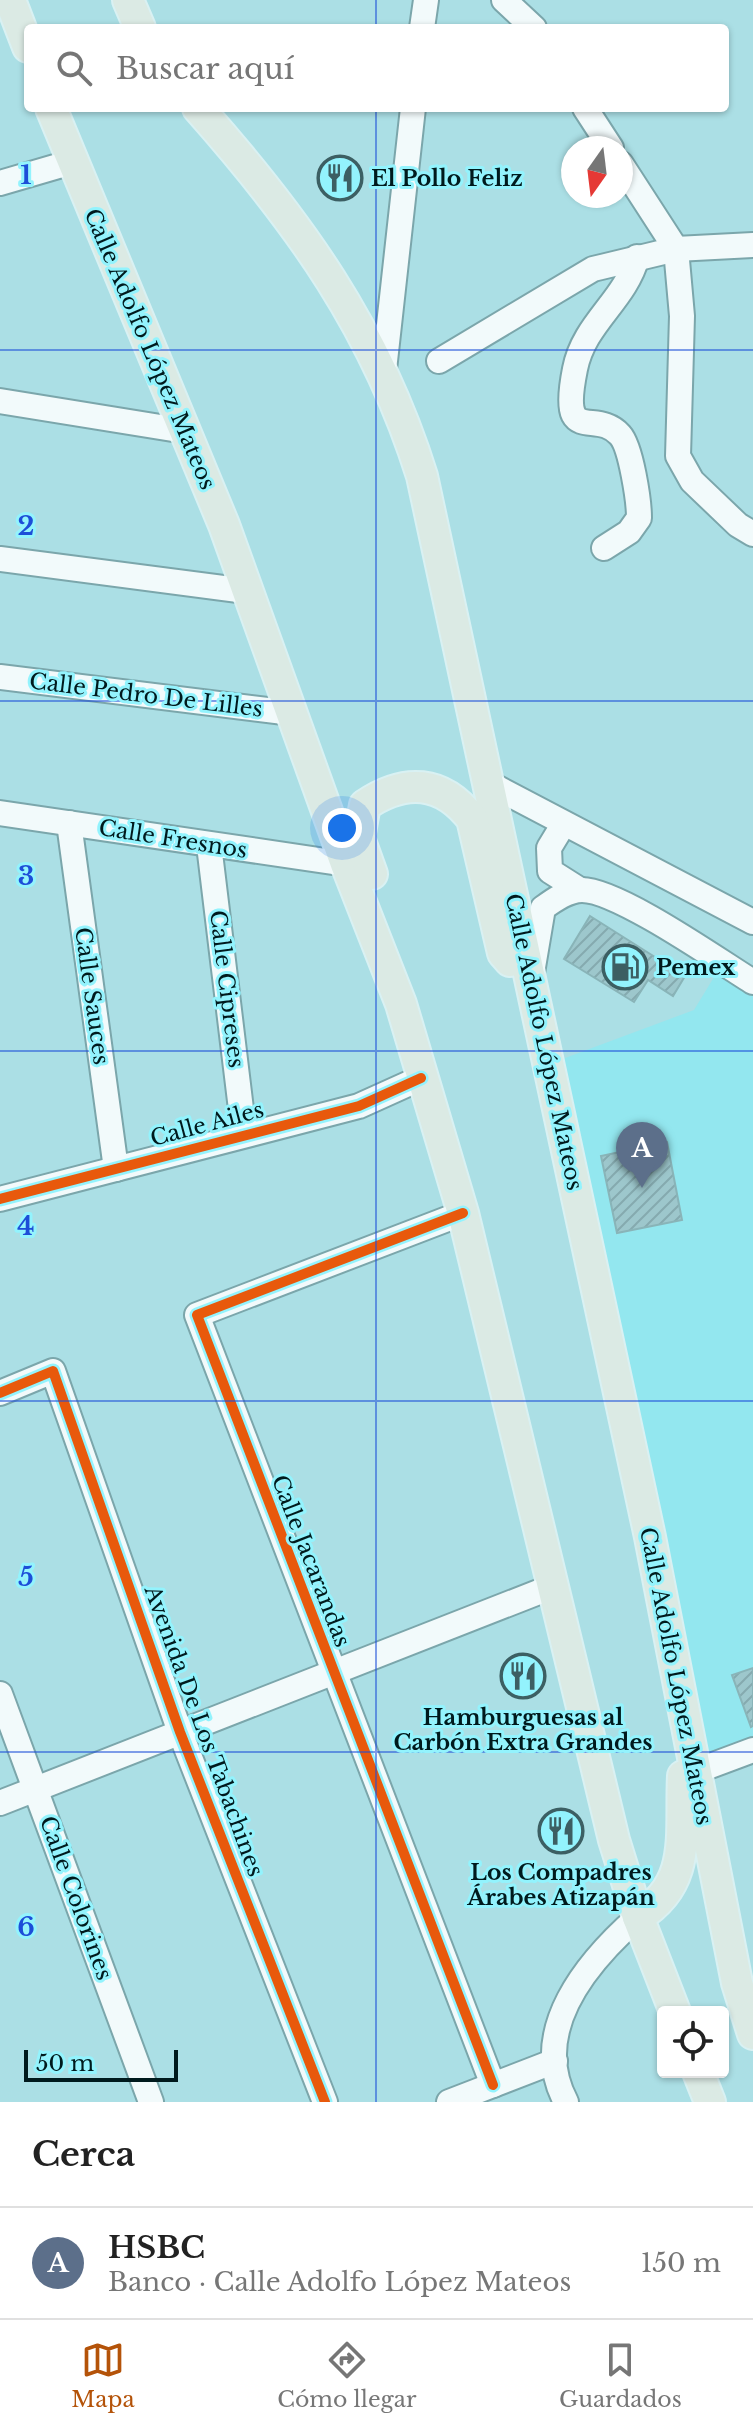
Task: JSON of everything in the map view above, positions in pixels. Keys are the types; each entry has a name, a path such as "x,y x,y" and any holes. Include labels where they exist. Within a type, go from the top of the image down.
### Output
{"main road":[{"path":"10,0 24,37"},
{"path":"128,0 138,24"},
{"name":"Calle Adolfo López Mateos","path":"53,112 185,431 401,1004 463,1213 614,1840 638,1917 673,2006"},
{"name":"Calle Adolfo López Mateos","path":"202,112 250,166 316,252 384,370 422,476 650,1537 737,1983 753,2034"},
{"path":"401,1004 388,919 359,838 365,805 385,791 409,786 441,790 461,804 472,819 503,953 530,983"},
{"path":"638,1917 666,1895 679,1862 686,1731"},
{"path":"700,2078 710,2102"}],"street":[{"path":"504,0 530,24"},
{"path":"423,24 427,1"},
{"path":"384,370 413,112"},
{"path":"588,112 603,136"},
{"path":"0,183 72,162"},
{"path":"633,183 676,249 682,316 678,456 692,481 738,525 753,534"},
{"path":"439,361 571,279 593,269 676,249 753,245"},
{"path":"604,548 629,532 639,518 626,445 616,431 578,420 570,400 583,341 595,320 622,293 637,257"},
{"path":"0,401 185,431"},
{"path":"0,559 246,591"},
{"name":"Calle Pedro De Lilles","path":"0,677 292,713"},
{"path":"490,784 753,922"},
{"name":"Calle Fresnos","path":"0,813 346,864"},
{"name":"Calle Sauces","path":"69,823 116,1169"},
{"path":"563,825 549,848 550,871 580,890 609,897 753,982"},
{"name":"Calle Cipreses","path":"209,845 244,1134"},
{"path":"530,983 543,908 559,897 580,890"},
{"name":"Calle Ailes","path":"0,1199 359,1106 421,1078"},
{"name":"Calle Jacarandas","path":"463,1213 197,1315 332,1673 493,2085"},
{"name":"Avenida De Los Tabachines","path":"0,1393 53,1371 180,1732 325,2102"},
{"path":"0,1803 554,1586"},
{"name":"Calle Colorines","path":"0,1694 151,2102"},
{"path":"694,1772 753,1750"},
{"path":"566,2102 559,2089 555,2061 561,2015 573,1990 605,1946 638,1917"},
{"path":"449,2102 555,2061"}],"shaded area":[{"path":"722,964 753,982 753,1750 694,1772 549,1064 694,1010"}],"building":[{"name":"Pemex","path":"590,916 685,976 673,996 648,980 634,1002 564,959"},
{"path":"667,1142 682,1220 617,1233 601,1156"},
{"path":"753,1668 753,1726 751,1727 732,1675"}],"cycle path":[{"path":"0,1199 359,1106 421,1078"},
{"path":"463,1213 197,1315 493,2085"},
{"path":"0,1393 53,1371 180,1732 325,2102"}],"place":[{"name":"El Pollo Feliz","path":"340,178"},
{"name":"Pemex","path":"625,967"},
{"name":"HSBC","path":"642,1188"},
{"name":"Hamburguesas al Carbón Extra Grandes","path":"523,1676"},
{"name":"Los Compadres Árabes Atizapán","path":"561,1831"}]}
